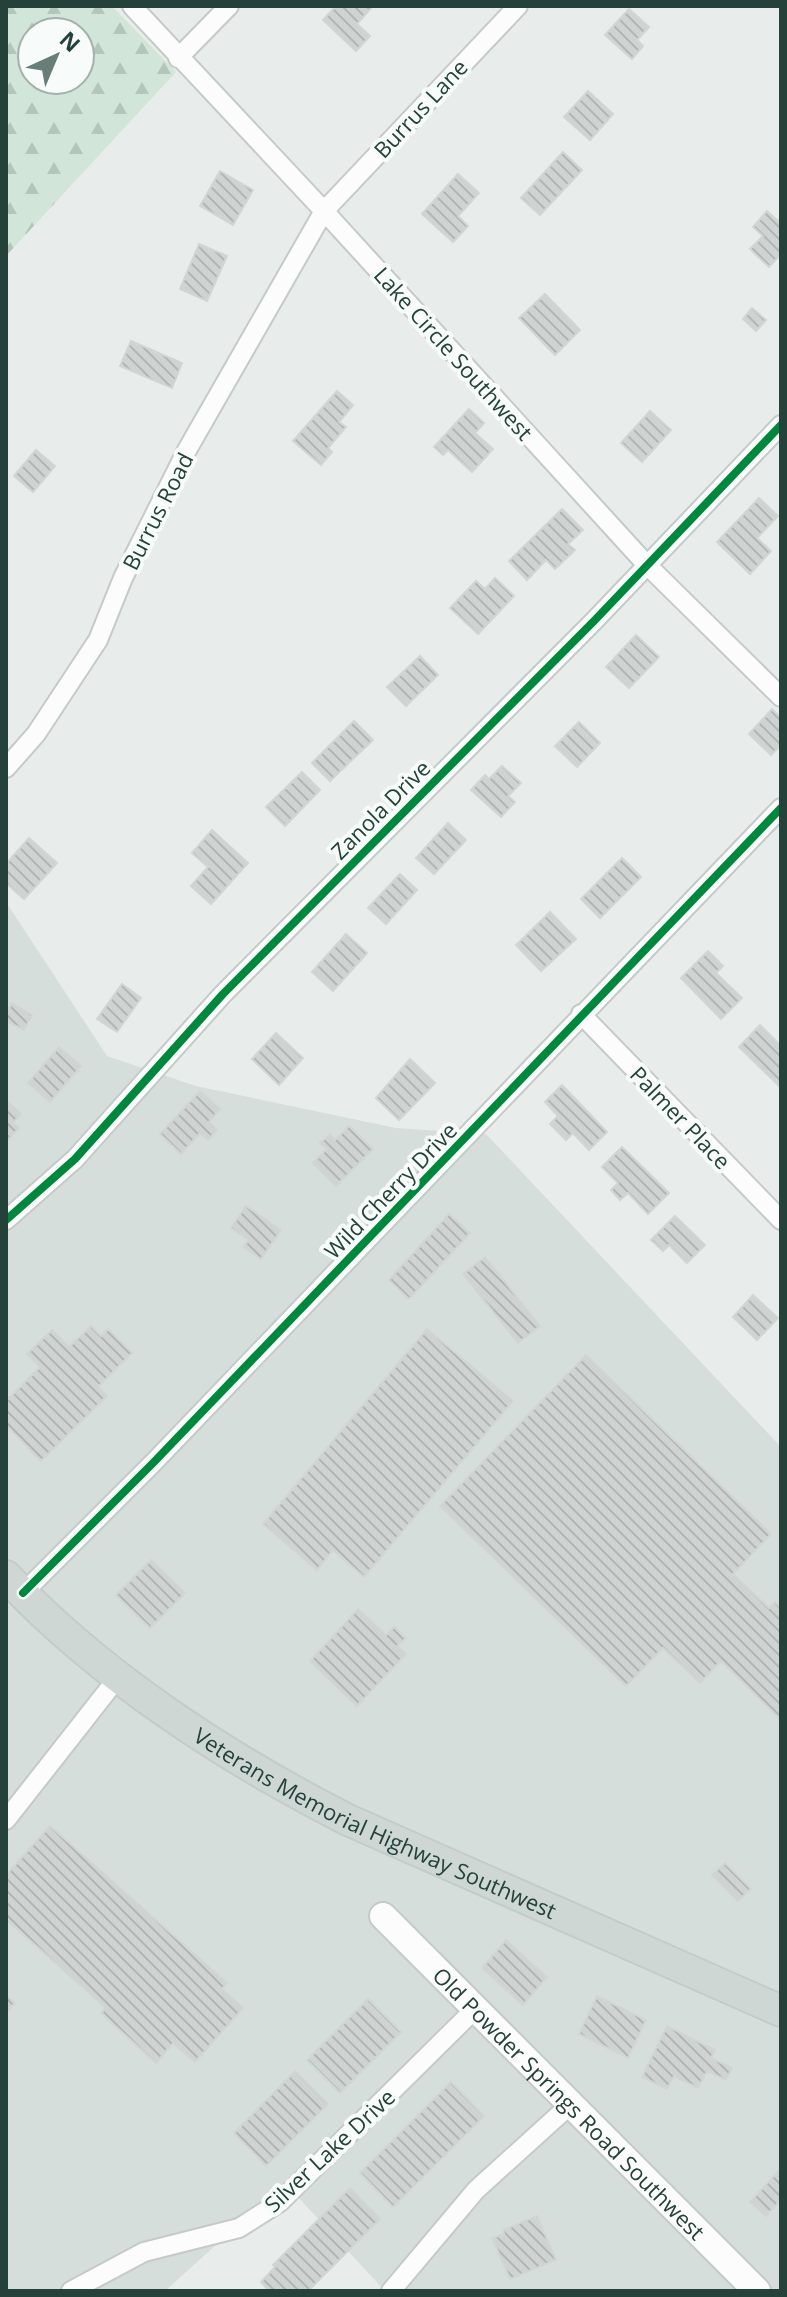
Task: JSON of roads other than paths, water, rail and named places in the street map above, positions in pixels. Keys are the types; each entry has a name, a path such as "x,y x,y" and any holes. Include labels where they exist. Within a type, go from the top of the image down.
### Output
{"main road":[{"name":"Veterans Memorial Highway Southwest","path":"14,1584 119,1676 282,1787 348,1820 781,2011"}],"street":[{"name":"Lake Circle Southwest","path":"132,6 646,564 781,697"},
{"path":"178,58 229,6"},
{"name":"Burrus Lane","path":"303,249 324,211 518,6"},
{"name":"Burrus Road","path":"6,768 36,734 98,640 123,578 187,450 303,249"},
{"name":"Zanola Drive","path":"6,1220 75,1159 223,994 594,621 781,425"},
{"name":"Wild Cherry Drive","path":"14,1584 207,1406 781,808"},
{"name":"Palmer Place","path":"581,1014 781,1220"},
{"path":"6,1820 119,1676"},
{"name":"Old Powder Springs Road Southwest","path":"383,1916 757,2291"},
{"name":"Silver Lake Drive","path":"71,2291 144,2252 239,2228 280,2202 476,2008"},
{"path":"391,2291 476,2190 571,2104"}]}
